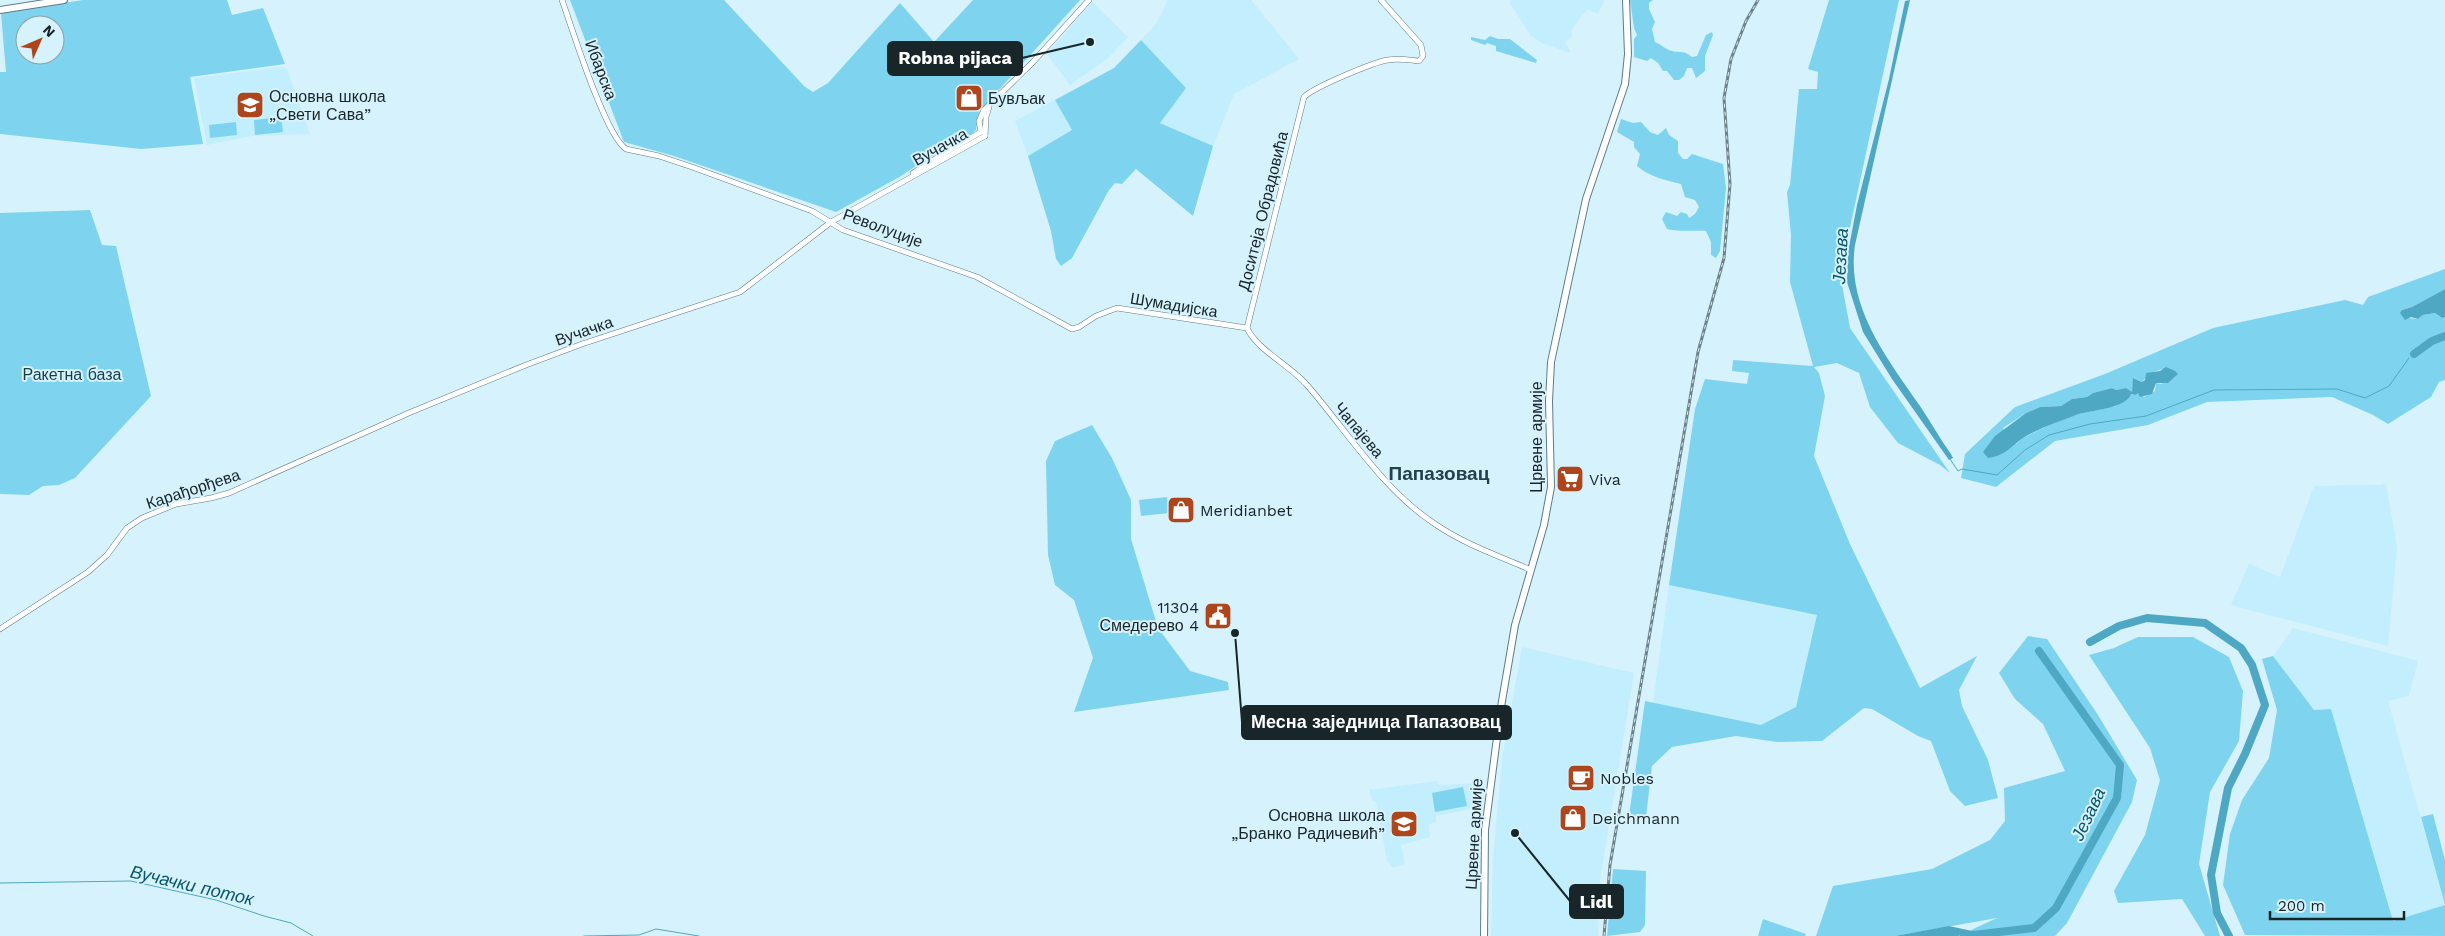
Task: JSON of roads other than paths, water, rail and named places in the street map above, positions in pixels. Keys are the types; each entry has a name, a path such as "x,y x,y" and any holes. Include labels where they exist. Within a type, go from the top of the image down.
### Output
{"main road":[{"path":"0,10 64,0"},
{"name":"Црвене армије","path":"1484,936 1485,841 1489,787 1515,625 1548,510 1551,487 1550,379 1561,308 1590,185 1622,96 1628,62 1626,0"}],"street":[{"name":"Ибарска","path":"562,0 597,96 623,147"},
{"path":"983,134 980,117 1089,0"},
{"name":"Доситеја Обрадовића","path":"1247,328 1287,173 1304,97 1312,91 1388,60 1419,61 1423,56 1423,49 1381,0"},
{"path":"983,134 987,129 986,116 989,107"},
{"name":"Вучачка","path":"254,482 411,412 526,365 582,344 740,292 831,222 907,178 936,158 983,134"},
{"name":"Револуције","path":"623,147 692,167 812,211 843,230 977,277 1072,328"},
{"name":"Шумадијска","path":"1072,328 1079,327 1096,316 1117,308 1247,328"},
{"name":"Чапајева","path":"1247,328 1254,339 1303,381 1368,461 1426,518 1460,538 1531,570"},
{"name":"Карађорђева","path":"0,628 88,572 106,556 127,528 142,518 168,506 216,497 254,482"}],"waterway":[{"path":"2414,354 2432,341 2445,336"},
{"path":"1950,459 1958,471 1962,469 1997,475 2025,450 2049,435 2090,424 2146,416 2214,390 2337,389 2365,398 2389,386 2409,358"},
{"path":"2090,642 2119,626 2147,618 2205,623 2241,648 2252,665 2265,705 2245,754 2228,788 2211,875 2217,913 2229,936"},
{"name":"Језава","path":"1964,936 2034,928 2056,908 2117,798 2120,765 2039,651"},
{"name":"Вучачки поток","path":"0,883 131,881 216,900 291,923 313,936"},
{"name":"Вучачки поток","path":"584,936 639,935 656,929 699,936"}],"railway":[{"path":"1604,936 1610,865 1698,352 1724,258 1730,184 1724,98 1731,59 1746,21 1758,0"}],"place":[{"name":"Robna pijaca","path":"1090,42"},
{"name":"Бувљак","path":"969,98"},
{"name":"Основна школа „Свети Сава”","path":"250,105"},
{"name":"Viva","path":"1570,479"},
{"name":"Meridianbet","path":"1181,510"},
{"name":"11304 Смедерево 4","path":"1218,616"},
{"name":"Месна заједница Папазовац","path":"1235,633"},
{"name":"Nobles","path":"1581,778"},
{"name":"Deichmann","path":"1573,818"},
{"name":"Основна школа „Бранко Радичевић”","path":"1404,824"},
{"name":"Lidl","path":"1515,833"}],"district":[{"name":"Папазовац","path":"1439,473"}],"park label":[{"name":"Ракетна база","path":"72,374"}]}
